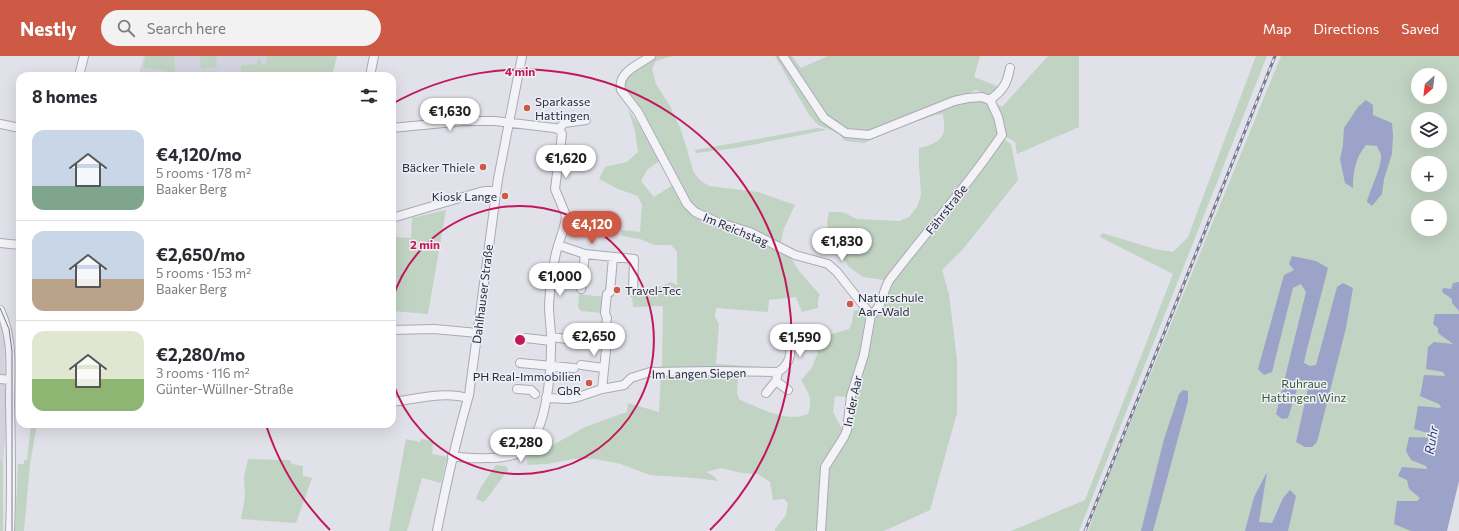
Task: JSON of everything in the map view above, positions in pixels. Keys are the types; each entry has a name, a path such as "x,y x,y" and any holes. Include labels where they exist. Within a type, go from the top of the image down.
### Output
{"street":[{"path":"80,72 84,56"},
{"path":"371,72 374,56"},
{"name":"Dahlhauser Straße","path":"437,531 452,456 468,398 496,191 522,56"},
{"name":"Im Reichstag","path":"651,56 626,74 621,80 621,86 623,92 644,121 691,209 702,216 717,222 750,232 795,255 828,264 837,272 871,315"},
{"path":"783,56 824,118 846,133 870,135 954,101 982,97 990,100 1003,89 1006,84 1010,68"},
{"name":"Fährstraße","path":"871,315 878,309 890,280 933,227 1002,135 998,117 990,100"},
{"path":"559,129 564,124 586,120"},
{"path":"396,128 459,121 495,121 559,129"},
{"path":"0,124 16,127"},
{"path":"452,456 465,458 487,458 516,454 523,451 530,444 543,419 550,366 550,288 558,245 566,218 555,189 562,137 562,132 559,129"},
{"path":"396,217 486,190 496,191"},
{"path":"0,242 16,245"},
{"path":"558,245 585,254 634,259 634,292"},
{"path":"581,289 585,254"},
{"path":"602,389 606,350 604,340 606,318 605,310 607,294 610,292 613,257"},
{"path":"0,310 5,321 10,347 10,531"},
{"name":"In der Aar","path":"822,531 825,467 847,430 851,396 864,355 871,315"},
{"path":"396,330 434,329 478,333"},
{"path":"766,393 774,382 778,372 783,369 790,356 792,349 788,332"},
{"path":"526,338 604,340"},
{"path":"520,363 550,366 604,368"},
{"name":"Im Langen Siepen","path":"546,398 572,399 602,389 624,385 631,378 650,372 778,372"},
{"name":"Im Langen Siepen","path":"762,372 774,382 788,390"},
{"path":"0,380 10,380"},
{"path":"517,389 531,390 535,394"},
{"path":"396,401 436,396 461,396 468,398"}],"shaded area":[{"path":"144,56 267,56 265,64 241,65 241,72 139,72"},
{"path":"0,325 2,325 4,344 6,429 3,461 0,461"}],"green space":[{"path":"146,56 174,56 175,72 143,67"},
{"path":"200,56 216,56 217,67 201,69"},
{"path":"267,56 337,56 333,72 241,72 241,65 257,64 257,59 261,59 261,64 265,64"},
{"path":"653,56 672,56 656,61 652,69 656,84 670,106 681,130 694,173 701,181 709,186 758,192 795,205 784,228 781,242 779,244 693,207 618,79"},
{"path":"775,56 781,56 824,119 845,134 870,136 975,95 1002,107 1048,56 1079,56 1079,127 1017,154 1015,142 1005,136 1003,139 1011,144 1018,180 963,249 942,270 949,294 957,360 957,413 930,510 884,531 823,531 825,470 847,434 851,399 872,321 891,281 863,277 848,266 829,235 827,222 829,212 842,212 857,219 899,221 909,217 917,207 921,195 919,148 934,143 941,138 944,130 943,114 935,115 894,129 864,143 845,141 838,133 818,125 809,115"},
{"path":"785,56 792,56 801,68 828,56 980,56 974,77 1002,88 994,97 976,90 869,135 846,133 824,117"},
{"path":"1256,56 1267,56 1079,531 1011,531 1085,500 1173,274 1100,237 1102,233 1155,249 1173,252 1188,237"},
{"name":"Ruhraue Hattingen Winz","path":"1281,56 1459,56 1459,338 1413,531 1088,531 1103,490"},
{"path":"628,109 662,159 647,170 641,181 654,197 673,185 689,210 749,234 789,255 799,271 820,295 818,299 818,308 802,312 796,297 769,300 768,312 716,308 715,317 719,324 716,364 782,368 778,370 662,370 663,306 633,307 632,295 653,295 656,288 671,282 677,285 677,252 671,245 654,245 640,239 622,236 621,230 640,232 642,205 638,196 618,189 599,179 605,167 627,162 638,152 635,131"},
{"path":"818,128 826,130 736,148 696,153 695,150"},
{"path":"446,210 428,314 396,311 396,237 411,238 412,218"},
{"path":"579,294 604,297 602,313 581,311 578,307"},
{"path":"861,309 869,315 863,355 848,397 835,396 833,412 843,431 823,469 820,527 814,531 775,531 786,515 788,503 784,499 773,500 770,482 758,474 742,473 721,468 706,472 714,476 718,481 650,475 621,464 596,459 573,459 547,464 527,465 527,457 533,451 553,445 585,427 627,412 628,403 659,412 661,373 738,374 737,394 740,400 782,416 791,417 808,414 810,400 801,380 811,369 818,353 815,341 825,336 849,329 854,311"},
{"path":"31,428 36,428 30,464 24,531 15,531 18,464 24,464 24,460 27,460"},
{"path":"406,439 420,442 421,439 433,441 432,454 447,457 441,483 422,478 407,531 389,531"},
{"path":"248,459 290,460 292,464 303,466 303,476 312,478 296,523 241,519 245,497 244,477"},
{"path":"0,461 3,461 3,531 0,531"},
{"path":"496,465 506,466 508,470 485,501 482,502 476,498 481,487"}],"water":[{"path":"1366,100 1373,105 1373,115 1392,123 1393,136 1392,154 1384,179 1382,194 1372,206 1367,202 1381,160 1381,155 1377,146 1366,145 1359,155 1354,171 1353,188 1345,183 1340,159 1344,128 1358,107"},
{"path":"1292,256 1316,261 1328,268 1304,363 1310,366 1316,365 1337,287 1343,283 1353,288 1346,328 1317,442 1312,447 1305,447 1296,442 1309,384 1304,381 1299,383 1288,418 1282,419 1276,414 1306,292 1301,284 1293,288 1272,372 1264,375 1258,369 1284,275 1294,270 1289,264"},
{"path":"1459,282 1459,311 1452,303 1452,299 1442,292 1443,288 1451,289 1453,283"},
{"name":"Ruhr","path":"1435,314 1459,314 1459,481 1447,531 1411,531 1394,524 1397,501 1417,501 1420,498 1409,489 1407,480 1398,476 1402,467 1427,469 1426,466 1411,460 1406,451 1409,437 1436,438 1434,435 1414,429 1418,406 1441,408 1439,404 1420,396 1424,375 1445,376 1443,372 1426,369 1428,347 1434,342 1453,344 1438,333 1438,328 1433,324"},
{"path":"1183,390 1188,391 1188,401 1153,531 1141,531 1164,439 1179,394"},
{"path":"1267,472 1259,522 1272,523 1283,498 1290,490 1296,496 1288,531 1245,531 1254,497"}],"tram line":[{"path":"0,308 9,329 12,351 12,531"}],"railway":[{"path":"1085,531 1275,56"}],"place":[{"name":"Sparkasse Hattingen","path":"527,108"},
{"name":"Bäcker Thiele","path":"483,167"},
{"name":"Kiosk Lange","path":"505,196"},
{"name":"Travel-Tec","path":"617,290"},
{"name":"Naturschule Aar-Wald","path":"850,304"},
{"name":"PH Real-Immobilien GbR","path":"589,383"}]}
